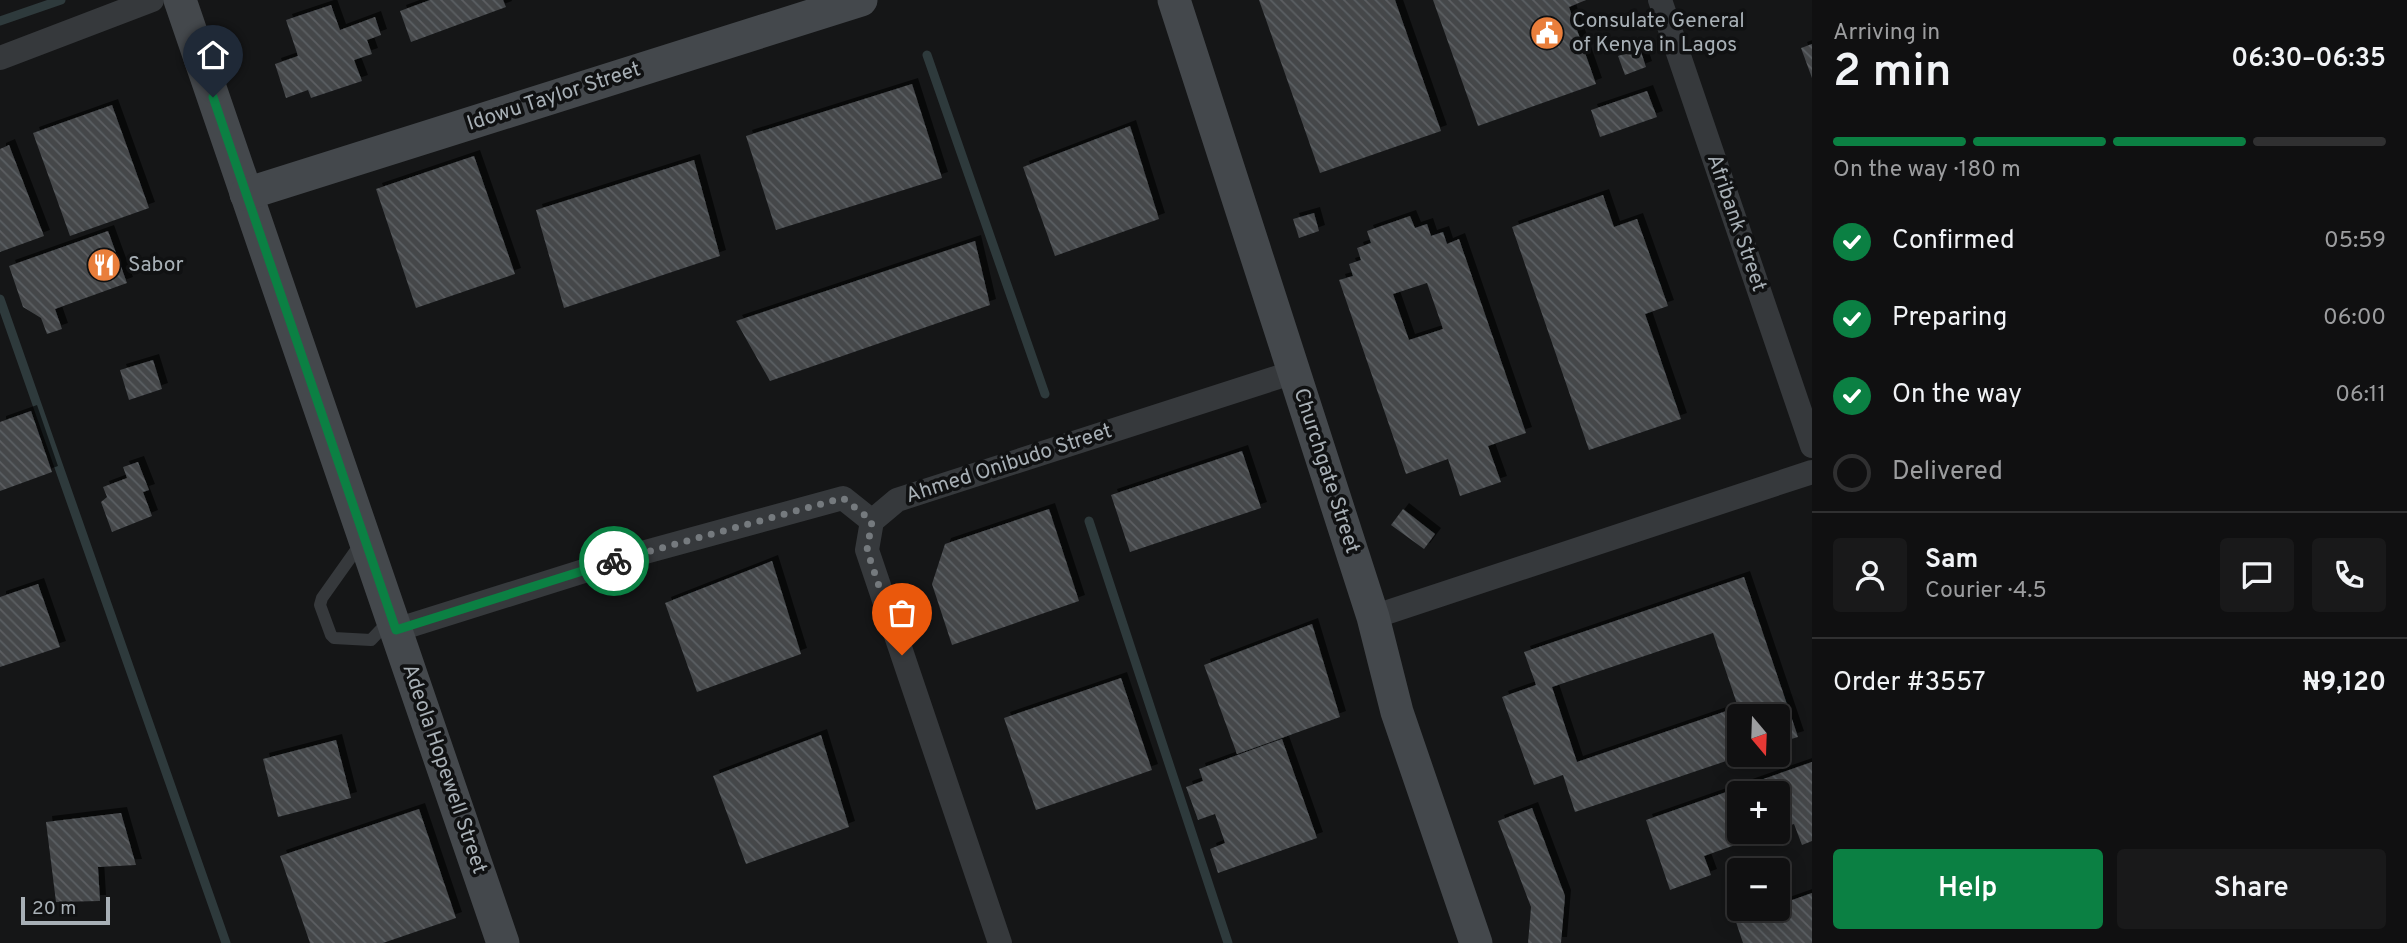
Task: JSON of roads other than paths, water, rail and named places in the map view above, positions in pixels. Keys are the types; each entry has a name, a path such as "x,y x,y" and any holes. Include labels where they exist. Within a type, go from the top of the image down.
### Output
{"street":[{"path":"0,58 152,0"},
{"name":"Adeola Hopewell Street","path":"180,0 503,943"},
{"name":"Idowu Taylor Street","path":"246,194 861,0"},
{"name":"Churchgate Street","path":"1174,0 1373,618 1397,712 1476,943"},
{"name":"Afribank Street","path":"1660,0 1812,446"},
{"name":"Ahmed Onibudo Street","path":"872,521 897,500 1294,372"},
{"path":"1373,618 1812,472"},
{"path":"394,624 843,498 872,521 867,550 1000,943"}],"lane":[{"path":"364,538 320,604 334,638 371,640 394,624"}],"waterway":[{"path":"0,21 61,0"},
{"path":"927,55 1045,394"},
{"path":"0,299 226,943"},
{"path":"1089,521 1228,943"}],"place":[{"name":"Consulate General of Kenya in Lagos","path":"1547,33"},
{"name":"Sabor","path":"104,265"}]}
